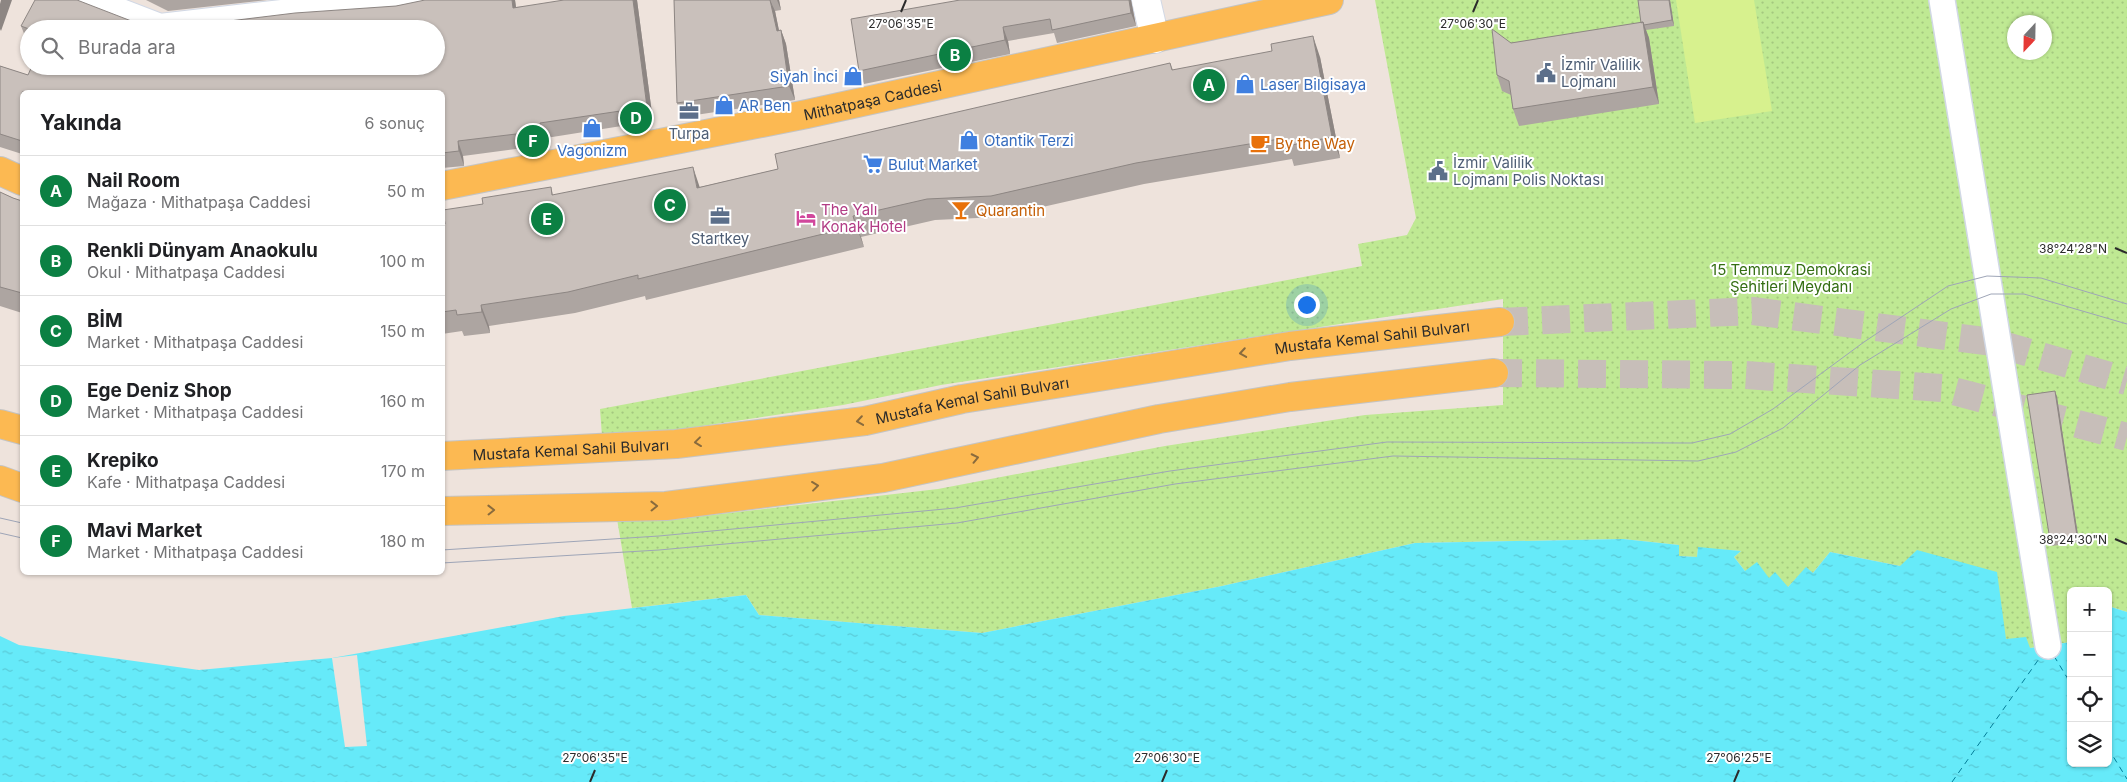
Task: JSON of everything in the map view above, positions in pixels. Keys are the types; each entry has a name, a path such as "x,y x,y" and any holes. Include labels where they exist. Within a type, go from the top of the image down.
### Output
{"main road":[{"name":"Mithatpaşa Caddesi","path":"445,185 807,114 1329,0"},
{"path":"0,171 20,180"},
{"name":"Mustafa Kemal Sahil Bulvarı","path":"445,456 676,444 736,437 865,420 962,399 1290,346 1500,322"},
{"path":"445,511 666,506 873,479 1159,419 1281,398 1494,373"},
{"path":"0,424 20,429"},
{"path":"0,480 20,487"}],"street":[{"path":"87,0 139,20"},
{"path":"210,20 298,6 398,5 426,0"},
{"path":"1146,0 1155,39"},
{"path":"1942,0 2048,646"}],"green space":[{"name":"15 Temmuz Demokrasi Şehitleri Meydanı","path":"1375,0 2127,0 2127,612 2112,607 2112,587 2067,587 2067,643 2030,648 2006,639 1900,566 1830,552 1813,573 1806,568 1788,587 1745,571 1734,557 1741,551 1698,548 1697,557 1678,556 1679,545 1623,539 1415,543 1222,586 982,633 759,615 746,595 632,608 617,519 677,519 938,489 1165,446 1365,415 1503,405 1503,299 941,385 843,405 662,432 602,436 600,409 1362,266 1358,244 1407,235 1416,218"},
{"path":"1676,0 1754,0 1772,111 1695,123"}],"water":[{"path":"1623,539 1679,545 1679,556 1697,557 1698,547 1741,551 1734,557 1745,571 1757,562 1769,578 1775,572 1788,587 1806,567 1813,573 1830,552 1900,566 1917,550 1997,572 2006,639 2026,637 2030,648 2067,643 2067,767 2112,767 2112,607 2127,612 2127,782 0,782 0,636 19,645 199,670 332,658 564,616 746,595 759,615 982,633 1222,586 1415,543"}],"pier":[{"path":"357,655 367,746 345,747 332,658"}],"building":[{"path":"35,0 77,0 129,20 24,20"},
{"path":"425,0 512,0 513,8 564,0 633,0 647,107 540,123 541,131 458,141 459,151 445,153 445,90 20,90 20,140 0,134 0,66 20,72 20,75 445,75 445,20 238,20 295,13 396,6"},
{"path":"674,0 770,0 777,31 781,30 789,86 677,103"},
{"path":"960,0 1129,0 1131,13 1052,30 1050,19 1003,27 1005,40 859,71 851,19"},
{"path":"1638,0 1669,0 1672,20 1644,25 1643,22 1641,23"},
{"name":"İzmir Valilik Lojmanı","path":"1643,22 1653,87 1513,109 1509,81 1497,75 1492,29 1511,43"},
{"path":"1313,36 1332,137 1287,146 1285,138 1136,163 991,196 927,199 853,216 856,226 638,279 638,275 568,292 481,305 482,312 457,315 456,310 445,312 445,210 483,204 482,198 551,187 552,195 693,167 697,188 778,169 775,154 1170,63 1172,70 1272,51 1271,44"},
{"path":"0,192 20,200 20,292 0,287"},
{"path":"2055,391 2077,536 2050,540 2027,395"}],"ferry route":[{"path":"1952,782 2041,656"},
{"path":"2054,656 2067,677"},
{"path":"2112,755 2127,779"}],"tunnel":[{"path":"1500,322 1753,311 1992,342 2127,381"},
{"path":"1494,373 1745,375 1942,388 2127,437"}],"tram line":[{"path":"445,550 659,536 955,508 1170,471 1387,442 1692,443 1730,434 1773,409 1864,342 1948,286 1987,276 2041,278 2127,304"},
{"path":"445,563 659,550 957,523 1175,484 1393,456 1698,461 1736,452 1783,428 1860,365 1951,309 1991,294 2024,294 2127,324"},
{"path":"0,518 20,523"},
{"path":"0,533 20,538"}],"place":[{"name":"Renkli Dünyam Anaokulu","path":"955,55"},
{"name":"İzmir Valilik Lojmanı","path":"1546,73"},
{"name":"Siyah İnci","path":"853,76"},
{"name":"Laser Bilgisaya","path":"1245,84"},
{"name":"Nail Room","path":"1209,85"},
{"name":"AR Ben","path":"724,105"},
{"name":"Turpa","path":"689,111"},
{"name":"Ege Deniz Shop","path":"636,118"},
{"name":"Vagonizm","path":"592,128"},
{"name":"Otantik Terzi","path":"969,140"},
{"name":"Mavi Market","path":"533,141"},
{"name":"By the Way","path":"1260,143"},
{"name":"Bulut Market","path":"873,164"},
{"name":"İzmir Valilik Lojmanı Polis Noktası","path":"1438,171"},
{"name":"BİM","path":"670,205"},
{"name":"Quarantin","path":"961,210"},
{"name":"Startkey","path":"720,216"},
{"name":"The Yalı Konak Hotel","path":"806,218"},
{"name":"Krepiko","path":"547,219"}]}
